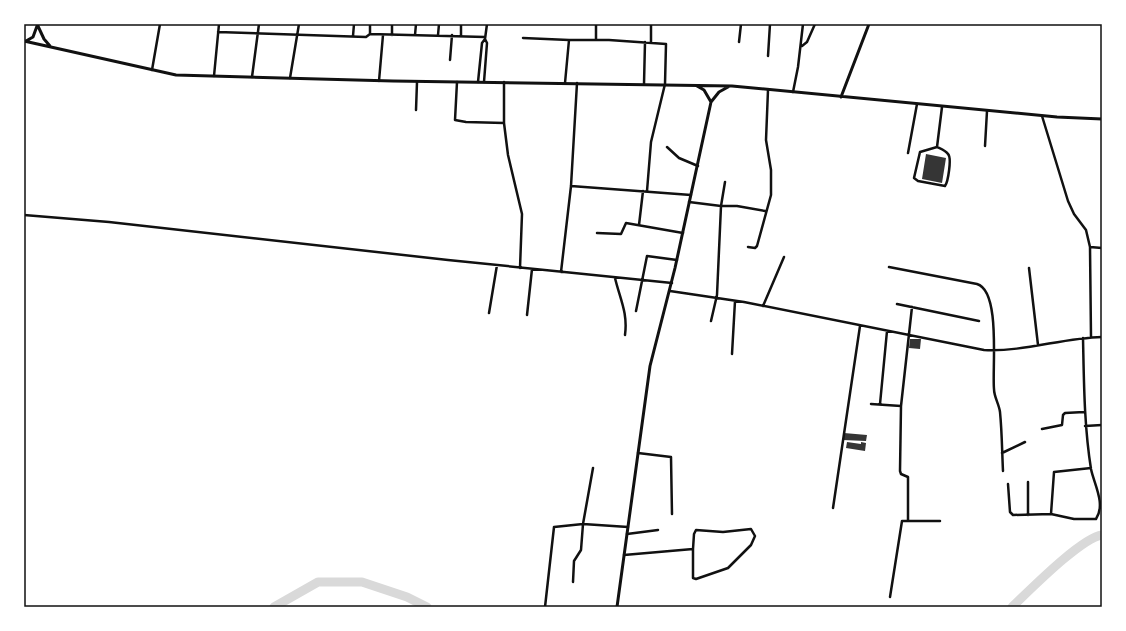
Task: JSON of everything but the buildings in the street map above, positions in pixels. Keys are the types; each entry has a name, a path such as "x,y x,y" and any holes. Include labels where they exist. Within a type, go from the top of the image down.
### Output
{"street":[{"path":"152,70 160,24"},
{"path":"214,76 219,24"},
{"path":"252,77 258,24"},
{"path":"290,78 299,24"},
{"path":"353,36 354,24"},
{"path":"370,24 370,34"},
{"path":"392,24 392,35"},
{"path":"415,35 416,24"},
{"path":"438,35 439,24"},
{"path":"461,24 461,36"},
{"path":"478,82 482,43 485,38 487,24"},
{"path":"596,24 596,40"},
{"path":"651,24 651,42"},
{"path":"739,42 741,24"},
{"path":"768,56 770,24"},
{"path":"793,92 801,47 803,24"},
{"path":"801,47 807,42 814,24"},
{"path":"841,97 869,24"},
{"path":"37,25 44,39 50,46"},
{"path":"24,41 33,37 37,25"},
{"path":"218,32 366,37 370,34 452,35 485,38"},
{"path":"379,81 383,35"},
{"path":"450,60 452,35"},
{"path":"484,82 487,43 485,38"},
{"path":"523,38 651,42 666,44 665,84 651,142 647,192"},
{"path":"565,83 569,40"},
{"path":"24,41 176,75 417,82 732,86 1042,116 1102,119"},
{"path":"644,84 645,42"},
{"path":"416,110 417,82"},
{"path":"456,82 455,120 466,122 504,123"},
{"path":"504,82 504,123 508,156 521,206 520,268"},
{"path":"561,272 571,186 577,83"},
{"path":"693,85 704,90 710,102"},
{"path":"617,607 650,366 672,283 698,166 710,102 718,92 732,86"},
{"path":"748,247 755,248 757,246 771,195 772,179 766,140 768,90"},
{"path":"908,153 917,104"},
{"path":"937,147 942,107"},
{"path":"984,146 987,111"},
{"path":"1042,116 1068,201 1074,214 1088,233 1090,247 1091,337"},
{"path":"667,147 680,158 698,166"},
{"path":"937,147 948,153 950,158 947,182 945,186 918,181 914,178 920,152 937,147"},
{"path":"711,321 716,297 721,248 721,206 725,182"},
{"path":"571,186 691,194"},
{"path":"639,225 643,191"},
{"path":"689,202 721,206 737,206 766,211"},
{"path":"24,215 109,222 520,268 672,283"},
{"path":"597,233 621,234 626,224 682,233"},
{"path":"1090,247 1102,248"},
{"path":"636,311 647,256 677,260"},
{"path":"763,306 784,257"},
{"path":"489,313 497,265"},
{"path":"889,267 980,285 986,293 991,313 995,350 993,374 994,393 1000,410 1003,471"},
{"path":"1029,268 1038,345"},
{"path":"527,315 532,269"},
{"path":"615,278 619,297 626,314 625,335"},
{"path":"670,291 716,297 886,331 995,350 1091,337 1102,337"},
{"path":"732,354 735,301"},
{"path":"897,304 979,321"},
{"path":"908,520 908,477 901,474 900,471 901,406 912,307"},
{"path":"833,508 860,326"},
{"path":"880,404 886,331"},
{"path":"1008,484 1011,514 1051,514 1074,519 1096,519 1100,507 1091,468 1084,426 1083,338"},
{"path":"871,404 901,406"},
{"path":"1042,429 1062,425 1065,413 1084,412"},
{"path":"1084,426 1102,425"},
{"path":"1002,453 1025,442"},
{"path":"638,453 671,457 672,514"},
{"path":"573,582 574,560 581,550 582,524 594,468"},
{"path":"1051,514 1054,472 1091,468"},
{"path":"1028,482 1028,515"},
{"path":"890,598 901,522 908,520 940,521"},
{"path":"545,607 554,527 582,524 628,527"},
{"path":"751,529 755,536 751,545 728,568 696,579 693,578 693,549 694,534 696,530 723,532 751,529"},
{"path":"627,534 658,530"},
{"path":"624,555 693,549"}],"waterway":[{"path":"1012,607 1069,555 1093,538 1102,535"},
{"path":"274,607 318,582 362,582 407,597 427,607"}]}
